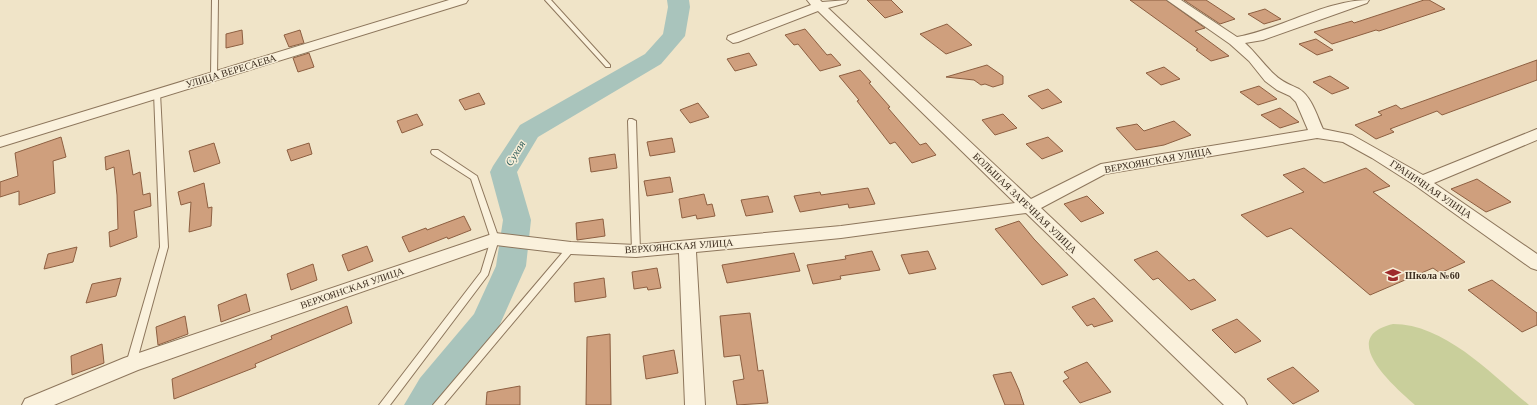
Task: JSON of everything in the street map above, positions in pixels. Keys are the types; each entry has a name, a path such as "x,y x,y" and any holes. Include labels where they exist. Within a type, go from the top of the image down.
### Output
{"street":[{"name":"УЛИЦА ВЕРЕСАЕВА","path":"0,142 462,0"},
{"path":"732,39 816,3 842,0"},
{"path":"1173,0 1235,41 1254,58 1270,78 1282,87 1294,93 1302,100 1317,133"},
{"path":"1235,41 1258,37 1363,0"},
{"name":"БОЛЬШАЯ ЗАРЕЧНАЯ УЛИЦА","path":"816,3 1237,405"},
{"name":"ВЕРХОЯНСКАЯ УЛИЦА","path":"32,405 131,364 495,239 571,248 636,251 841,232 1029,207 1101,169 1317,133"},
{"name":"ГРАНИЧНАЯ УЛИЦА","path":"1317,133 1347,138 1422,182 1537,263"},
{"path":"1422,182 1537,134"},
{"path":"687,246 695,405"}],"lane":[{"path":"214,76 215,0"},
{"path":"548,0 608,66"},
{"path":"131,364 164,247 157,94"},
{"path":"632,121 636,251"},
{"path":"384,405 485,273 495,239 474,178 435,152"},
{"path":"438,405 571,248"}],"green space":[{"path":"1393,324 1412,326 1431,332 1449,341 1483,366 1529,405 1415,405 1384,375 1375,363 1370,351 1370,340 1377,330"}],"building":[{"path":"867,0 891,0 903,12 885,18"},
{"path":"1130,0 1166,0 1205,28 1195,31 1229,56 1211,61 1196,50 1198,49"},
{"path":"1184,0 1206,0 1235,19 1220,24"},
{"path":"1424,0 1429,0 1445,9 1379,31 1376,30 1332,44 1314,32 1352,21 1354,23"},
{"path":"1265,9 1281,19 1264,24 1248,14"},
{"path":"947,24 972,45 946,54 920,34"},
{"path":"805,29 827,55 831,54 841,65 820,71 798,44 794,45 785,35"},
{"path":"242,30 243,44 226,48 226,34"},
{"path":"300,30 304,43 289,47 284,35"},
{"path":"1316,39 1333,50 1317,55 1299,44"},
{"path":"309,53 314,67 298,72 293,58"},
{"path":"749,53 757,65 735,71 727,59"},
{"path":"1537,60 1537,80 1442,115 1437,111 1390,129 1394,132 1376,139 1355,125 1382,115 1378,112 1396,105 1401,109"},
{"path":"987,65 1003,76 1003,84 993,87 985,84 981,85 974,80 946,77"},
{"path":"1164,67 1180,79 1161,85 1146,73"},
{"path":"860,70 890,107 888,108 920,145 926,143 936,155 912,163 895,142 890,144 857,101 859,100 839,76"},
{"path":"1330,76 1349,88 1332,94 1313,82"},
{"path":"1259,86 1277,99 1258,105 1240,92"},
{"path":"1048,89 1062,102 1042,109 1028,96"},
{"path":"479,93 485,104 465,110 459,100"},
{"path":"698,103 709,117 690,123 680,110"},
{"path":"1280,108 1299,122 1280,128 1261,115"},
{"path":"417,114 423,125 402,133 397,121"},
{"path":"1003,114 1017,128 995,135 982,120"},
{"path":"1174,121 1191,135 1164,145 1136,150 1116,128 1137,124 1144,131"},
{"path":"61,137 66,157 53,161 55,193 19,205 19,191 0,197 0,182 18,176 15,153"},
{"path":"1048,137 1063,151 1042,159 1026,144"},
{"path":"672,138 675,152 650,156 647,142"},
{"path":"214,143 220,163 194,172 189,151"},
{"path":"309,143 312,154 291,161 287,150"},
{"path":"129,150 133,175 140,172 143,195 150,193 151,206 134,211 137,237 110,247 109,232 118,229 117,195 114,167 106,170 105,157"},
{"path":"615,154 617,168 591,172 589,158"},
{"path":"1304,168 1324,183 1366,168 1390,186 1373,192 1465,262 1440,273 1433,268 1370,295 1291,228 1267,237 1241,215 1304,192 1283,175"},
{"path":"670,177 673,192 647,196 644,181"},
{"path":"1477,179 1511,202 1486,212 1451,189"},
{"path":"204,183 208,208 212,207 211,226 189,232 191,202 181,205 178,192"},
{"path":"868,188 875,204 849,208 848,204 800,212 794,196 820,192 821,195"},
{"path":"704,194 707,205 712,204 715,216 697,219 696,215 682,218 679,199"},
{"path":"768,196 773,212 746,216 741,200"},
{"path":"1087,196 1104,213 1081,222 1064,204"},
{"path":"464,216 471,230 448,239 447,237 409,252 402,237 426,228 427,230"},
{"path":"603,219 605,236 577,240 576,223"},
{"path":"1019,221 1068,275 1042,285 995,229"},
{"path":"367,246 373,261 348,271 342,255"},
{"path":"77,247 73,262 44,269 48,254"},
{"path":"872,251 880,270 840,276 841,279 813,284 807,265 846,259 845,256"},
{"path":"928,251 936,269 909,274 901,255"},
{"path":"1157,251 1189,281 1194,279 1216,300 1191,310 1158,278 1153,280 1134,260"},
{"path":"794,253 800,271 727,283 722,265"},
{"path":"313,264 317,280 291,290 287,274"},
{"path":"657,268 661,288 648,290 647,287 634,289 632,272"},
{"path":"121,278 116,296 86,303 92,284"},
{"path":"604,278 606,297 575,302 574,283"},
{"path":"1492,280 1537,313 1537,325 1522,332 1468,290"},
{"path":"246,294 250,311 221,322 218,305"},
{"path":"1094,298 1113,321 1094,327 1092,324 1087,326 1072,307"},
{"path":"347,306 352,323 255,364 256,367 174,399 172,379 272,339 271,336"},
{"path":"750,313 758,371 763,370 768,403 737,405 733,381 744,379 740,355 724,357 720,316"},
{"path":"185,316 188,334 158,345 156,327"},
{"path":"1237,319 1261,341 1235,353 1212,330"},
{"path":"610,334 611,405 586,405 587,337"},
{"path":"102,344 104,363 72,375 71,356"},
{"path":"674,350 678,373 646,379 643,356"},
{"path":"1087,362 1111,392 1080,403 1063,381 1069,378 1064,372"},
{"path":"1293,367 1319,391 1293,404 1267,379"},
{"path":"1011,372 1024,405 1005,405 993,375"},
{"path":"520,386 520,405 486,405 487,392"}],"waterway":[{"name":"Сухая","path":"421,405 432,388 486,322 511,266 517,220 503,172 529,131 653,59 674,36 679,7 678,0"}],"place":[{"name":"Школа №60","path":"1393,275"}]}
